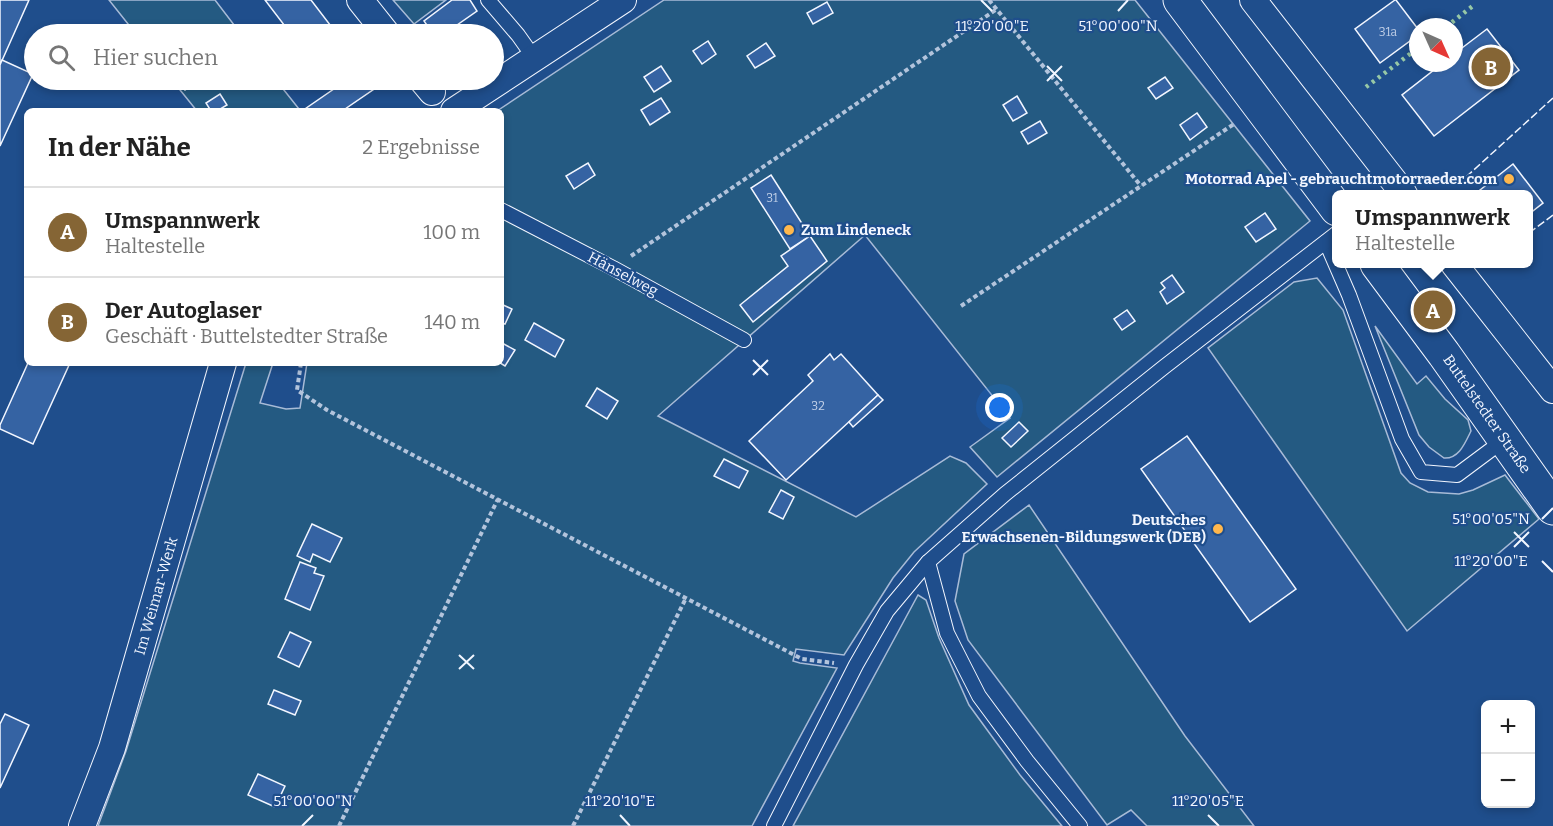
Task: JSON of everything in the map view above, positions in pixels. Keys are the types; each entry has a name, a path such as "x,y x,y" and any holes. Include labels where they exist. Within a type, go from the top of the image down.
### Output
{"main road":[{"path":"1180,0 1332,202"},
{"name":"Buttelstedter Straße","path":"1380,268 1553,508"}],"street":[{"path":"360,0 379,24"},
{"path":"504,79 623,0"},
{"path":"1254,0 1400,190"},
{"path":"459,108 487,90"},
{"path":"1457,268 1553,390"},
{"name":"Im Weimar-Werk","path":"82,826 112,748 222,366"}],"lane":[{"path":"488,0 518,34 535,59"},
{"name":"Hänselweg","path":"504,212 744,340"},
{"path":"774,826 856,665 887,611 928,562 1014,487 1332,238"},
{"path":"1340,268 1348,295 1402,439 1421,472 1457,475 1504,440"},
{"path":"928,562 947,633 979,696 1027,761 1080,826"}],"path":[{"path":"989,0 1141,186"},
{"path":"613,268 997,9"},
{"path":"961,306 1240,121"},
{"path":"301,366 297,390 327,410 801,659 856,665"},
{"path":"339,826 498,499"},
{"path":"573,826 686,598"}],"shaded area":[{"path":"109,0 215,0 233,24 128,24"},
{"path":"393,0 446,0 414,24"},
{"path":"664,0 1135,0 1310,221 997,477 970,447 1010,418 865,235 658,416 856,517 950,456 966,463 987,484 914,552 893,578 844,655 796,649 793,661 837,668 752,826 98,826 126,751 245,366 272,366 260,403 286,409 300,408 307,366 504,366 504,108 502,108"},
{"path":"180,90 284,90 298,108 195,108"},
{"path":"1317,278 1343,310 1401,473 1410,483 1428,492 1459,494 1505,475 1539,519 1407,631 1208,348 1294,282"},
{"path":"1375,326 1417,384 1426,376 1445,399 1468,420 1471,431 1461,449 1454,456 1444,458 1429,447 1419,435"},
{"path":"1029,505 1185,736 1254,826 1147,826 1131,810 1107,825 968,640 955,601 964,554"},
{"path":"918,595 926,600 939,638 969,705 1020,775 1062,826 793,826"}],"building":[{"path":"0,0 29,0 0,65"},
{"path":"265,0 311,0 329,24 283,24"},
{"path":"452,0 470,0 477,11 458,24 426,24 424,21"},
{"path":"1395,0 1410,18 1409,42 1380,63 1355,29"},
{"path":"827,2 833,13 813,24 807,13"},
{"path":"1487,29 1519,70 1434,136 1402,95 1431,72 1463,72 1463,47"},
{"path":"708,41 716,54 702,64 693,51"},
{"path":"766,43 775,56 755,68 747,56"},
{"path":"2,60 24,70 26,90 0,146 0,65"},
{"path":"661,66 671,81 654,92 644,77"},
{"path":"1165,77 1173,88 1156,99 1148,88"},
{"path":"332,90 373,90 346,108 306,108"},
{"path":"220,94 227,105 222,108 209,108 206,103"},
{"path":"1017,96 1027,113 1013,121 1003,105"},
{"path":"661,98 670,112 650,125 641,110"},
{"path":"1197,113 1207,127 1190,140 1180,125"},
{"path":"1040,121 1047,133 1028,144 1021,132"},
{"path":"588,163 595,175 574,189 566,176"},
{"name":"Motorrad Apel - gebrauchtmotorraeder.com","path":"1513,164 1533,190 1480,190"},
{"path":"771,175 810,236 790,249 751,188"},
{"name":"Motorrad Apel - gebrauchtmotorraeder.com","path":"1533,190 1543,203 1533,211"},
{"path":"1265,213 1276,229 1256,242 1245,227"},
{"path":"810,236 827,261 753,322 740,305 788,266 781,256"},
{"path":"1172,275 1184,292 1167,304 1160,292 1165,288 1161,283"},
{"path":"504,305 512,309 504,324"},
{"path":"1127,310 1135,321 1122,330 1114,319"},
{"path":"534,323 564,340 555,357 525,340"},
{"path":"504,344 515,350 504,365"},
{"path":"830,354 834,360 841,354 878,395 786,480 749,441 813,381 808,375"},
{"path":"27,366 69,366 33,444 0,429"},
{"path":"597,388 618,401 607,419 586,406"},
{"path":"878,395 883,400 853,427 849,422"},
{"path":"1019,422 1028,431 1011,447 1002,438"},
{"name":"Deutsches Erwachsenen-Bildungswerk (DEB)","path":"1187,436 1296,589 1250,622 1141,469"},
{"path":"724,459 748,471 739,488 714,476"},
{"path":"781,490 794,497 783,519 769,512"},
{"path":"312,524 342,538 330,562 313,554 310,562 297,556"},
{"path":"300,562 316,568 314,573 324,576 310,610 285,599"},
{"path":"290,632 311,642 299,667 278,657"},
{"path":"274,690 301,701 295,715 268,704"},
{"path":"5,714 29,725 0,788 0,724"},
{"path":"258,774 285,786 275,807 248,795"}],"hedge":[{"path":"1457,18 1474,5"},
{"path":"1366,87 1409,55"}],"fence":[{"path":"1466,177 1553,98"},
{"path":"1533,230 1553,215"}],"place":[{"name":"Der Autoglaser","path":"1491,67"},
{"name":"Motorrad Apel - gebrauchtmotorraeder.com","path":"1509,179"},
{"name":"Zum Lindeneck","path":"789,230"},
{"name":"Umspannwerk","path":"1433,310"},
{"name":"Deutsches Erwachsenen-Bildungswerk (DEB)","path":"1218,529"}]}
